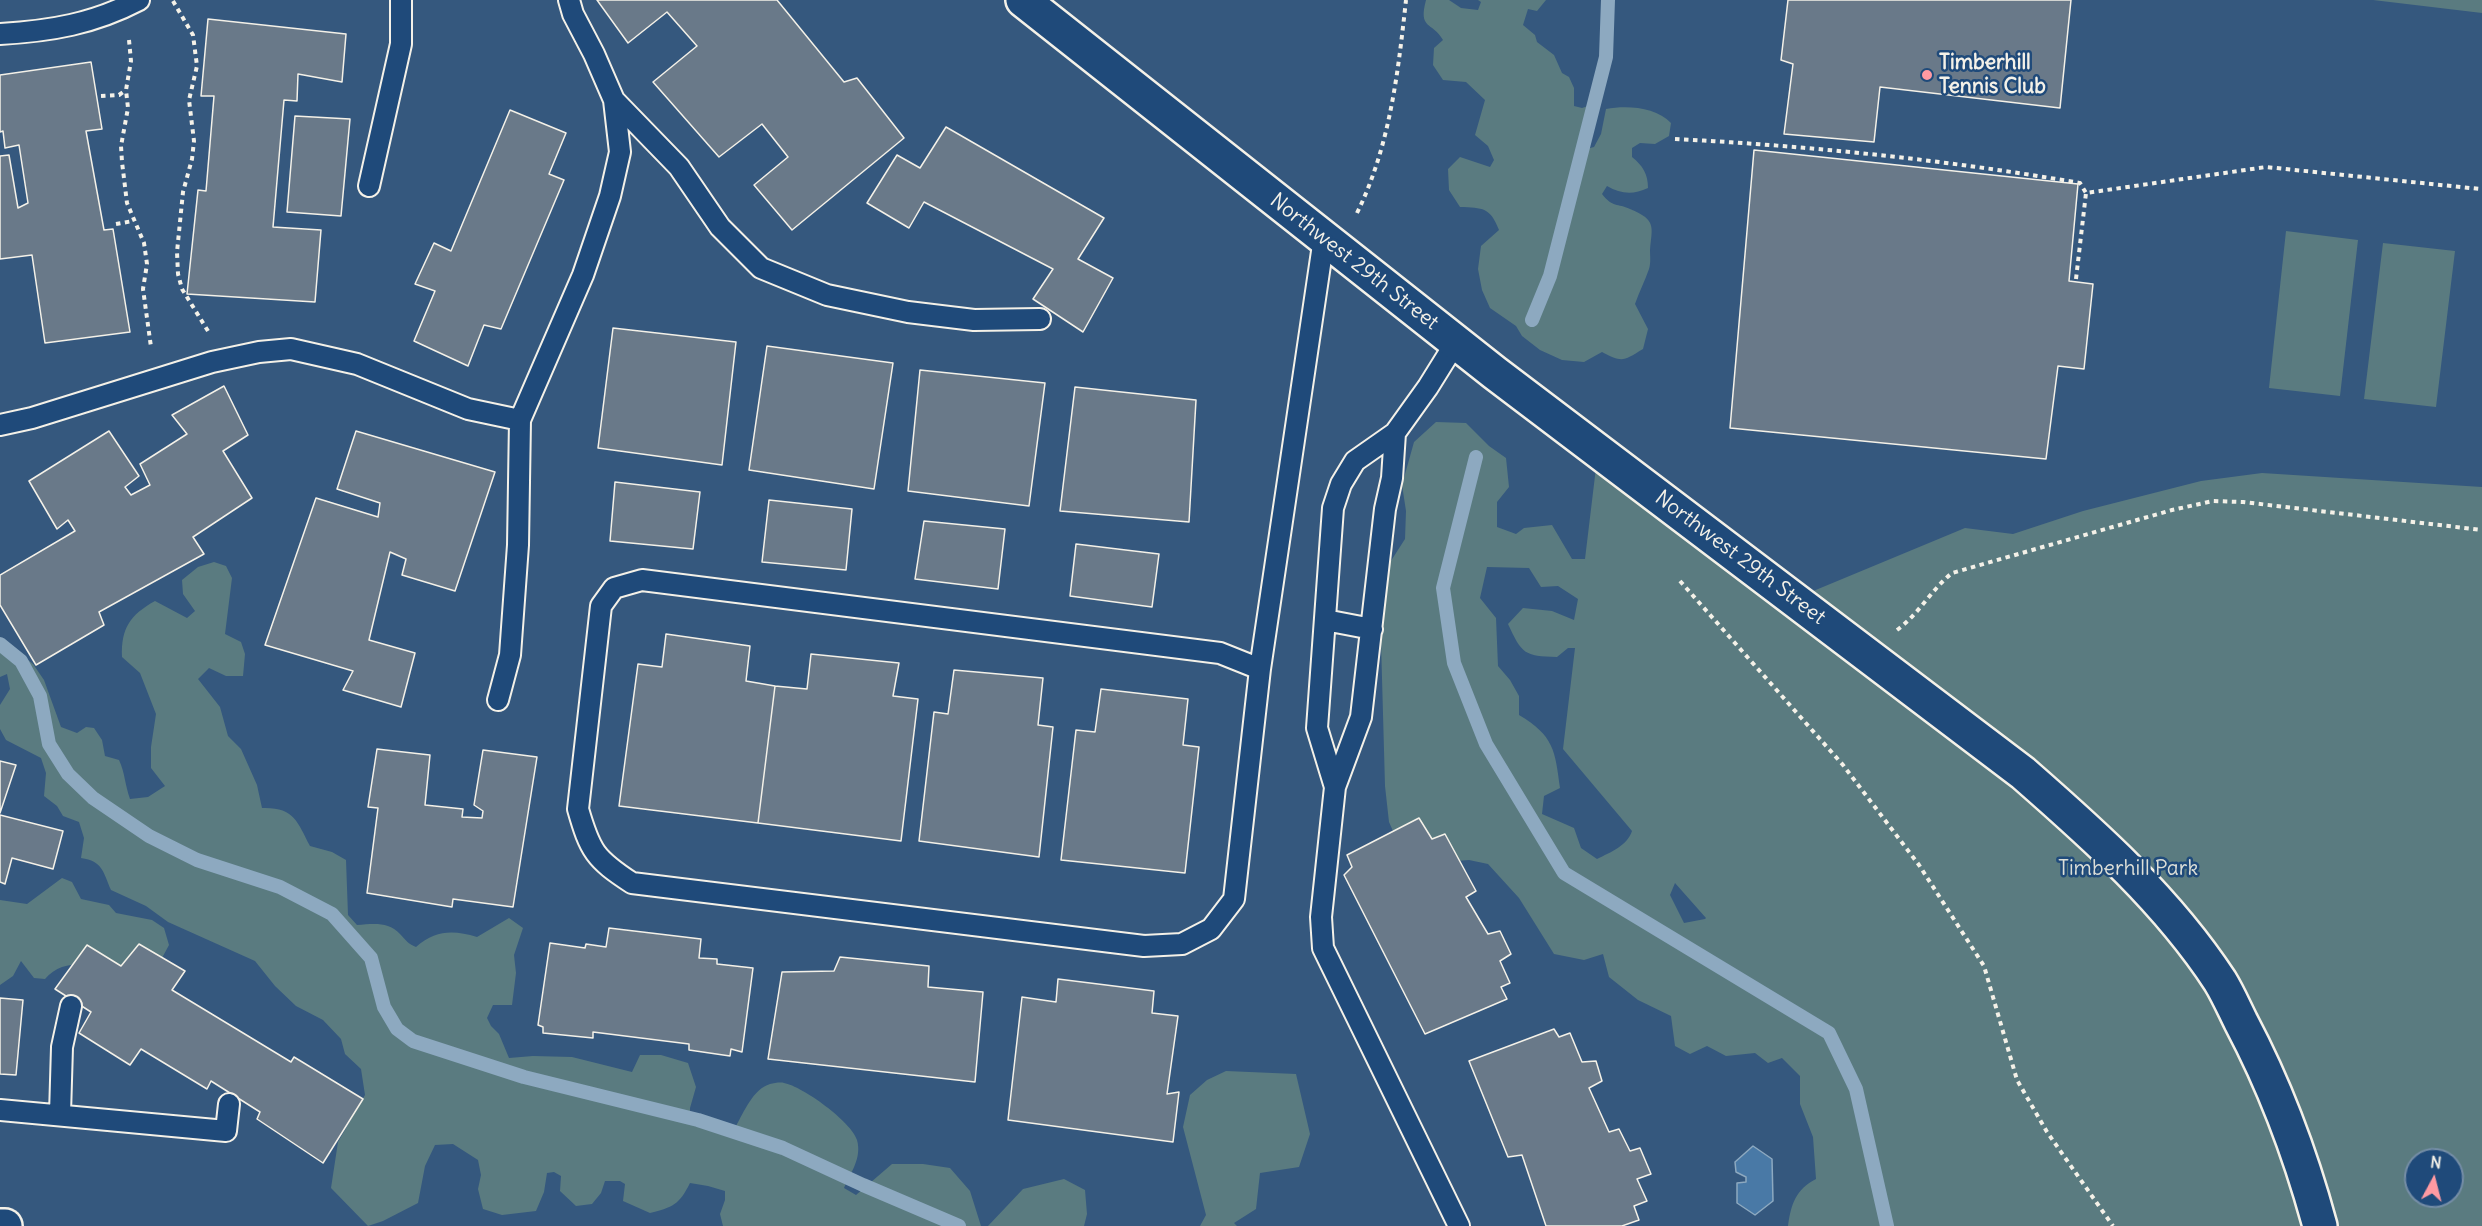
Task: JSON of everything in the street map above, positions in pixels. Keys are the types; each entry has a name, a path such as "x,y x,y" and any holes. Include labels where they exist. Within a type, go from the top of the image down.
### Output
{"street":[{"name":"Northwest 29th Street","path":"1023,0 1456,342 2023,773 2091,832 2164,907 2221,982 2265,1065 2308,1183 2320,1226"},
{"path":"0,1226 5,1226"}],"lane":[{"path":"0,34 84,24 117,12 139,0"},
{"path":"369,186 401,44 401,0"},
{"path":"498,700 511,644 518,545 520,420 583,275 610,196 620,152 614,100 573,14 569,0"},
{"path":"614,100 679,167 720,227 761,268 826,295 908,312 974,320 1040,319"},
{"path":"1260,669 1220,653 642,580 614,588 601,606 578,808 587,841 606,866 632,883 1144,946 1182,944 1210,929 1234,899 1260,669 1331,244"},
{"path":"1335,787 1317,728 1333,508 1341,484 1354,461 1395,433 1456,342"},
{"path":"0,425 32,418 227,358 291,349 357,364 468,410 520,420"},
{"path":"1395,433 1392,478 1385,509 1361,717 1335,787 1321,917 1323,948 1459,1226"},
{"path":"1325,620 1372,629"},
{"path":"60,1114 62,1047 71,1006"},
{"path":"0,1110 226,1131 229,1104"}],"path":[{"path":"172,0 193,36 196,66 189,100 194,141 192,159 183,192 177,252 178,274 182,289 227,358"},
{"path":"1331,244 1366,195 1390,124 1399,69 1406,0"},
{"path":"117,12 128,37 131,61 126,90 128,108 122,154 127,203 144,243 147,264 142,289 148,332 160,377"},
{"path":"101,96 119,95 126,90"},
{"path":"1675,140 1769,144 2004,170 2080,183 2086,193 2076,279"},
{"path":"2086,193 2266,167 2480,189"},
{"path":"116,224 133,221"},
{"path":"1865,653 1911,619 1937,585 1952,573 2172,510 2213,501 2243,502 2482,530"},
{"path":"1680,581 1843,765 1919,865 1984,966 2017,1080 2047,1131 2113,1226"}],"green space":[{"path":"1426,0 1449,0 1461,8 1478,10 1481,2 1478,0 1546,0 1537,11 1528,9 1523,25 1535,35 1537,42 1554,55 1562,73 1569,77 1574,88 1574,106 1597,107 1596,112 1587,117 1580,143 1586,149 1594,147 1601,134 1606,109 1623,107 1649,110 1671,123 1669,136 1655,144 1640,143 1632,148 1632,157 1644,171 1648,188 1627,193 1607,186 1602,194 1612,203 1639,213 1651,225 1650,267 1635,304 1648,329 1643,349 1623,359 1614,358 1602,352 1584,362 1562,360 1540,350 1522,336 1516,326 1490,308 1482,290 1478,269 1481,246 1499,230 1485,210 1460,207 1449,190 1448,169 1460,157 1490,167 1494,160 1488,146 1475,135 1485,100 1466,82 1443,80 1433,65 1434,48 1443,40 1425,21"},
{"path":"2373,0 2482,0 2482,13"},
{"path":"2286,231 2358,240 2340,396 2269,388"},
{"path":"2383,243 2455,251 2436,407 2364,399"},
{"name":"Timberhill Park","path":"1436,422 1466,423 1489,446 1506,458 1509,487 1497,502 1497,527 1516,534 1524,528 1552,525 1572,559 1585,559 1598,451 1794,599 1965,528 2013,534 2083,511 2201,481 2262,473 2482,487 2482,1226 1788,1226 1799,1192 1816,1179 1813,1137 1800,1104 1800,1076 1782,1058 1768,1063 1755,1053 1726,1056 1707,1046 1690,1054 1675,1046 1671,1016 1638,1000 1609,977 1603,954 1584,960 1554,954 1519,898 1488,864 1469,860 1429,863 1397,840 1389,822 1385,786 1381,642 1362,615 1371,592 1405,539 1406,511 1402,485 1414,442","holes":["1487,567 1529,568 1541,587 1558,586 1578,599 1574,620 1552,611 1523,608 1508,624 1517,642 1531,654 1557,657 1568,648 1575,648 1563,749 1632,831 1622,845 1597,859 1581,848 1574,828 1542,814 1544,796 1560,788 1554,754 1546,737 1519,715 1519,696 1510,680 1498,666 1496,618 1480,598","1675,883 1706,918 1705,919 1684,923 1670,895"]},
{"path":"214,562 226,566 232,578 225,634 241,642 245,654 243,676 226,676 209,668 198,679 220,707 228,736 241,749 257,785 262,808 273,808 288,813 298,823 310,846 332,852 346,860 348,915 357,925 380,924 390,927 416,947 431,937 445,933 460,933 477,937 509,918 523,928 514,955 516,973 512,1005 493,1005 487,1018 499,1034 509,1058 572,1057 632,1072 640,1055 661,1055 688,1063 696,1087 690,1108 690,1124 717,1132 736,1126 750,1102 764,1087 784,1083 802,1091 825,1106 846,1124 857,1140 857,1159 844,1188 856,1195 892,1164 923,1164 950,1168 970,1191 981,1226 723,1226 720,1214 725,1200 725,1191 690,1183 679,1201 650,1213 623,1201 625,1184 620,1181 605,1181 601,1193 592,1204 576,1206 560,1191 561,1176 554,1172 547,1173 544,1192 536,1211 502,1215 483,1209 478,1189 481,1175 478,1160 453,1144 435,1145 425,1166 418,1203 368,1226 331,1188 338,1142 365,1095 361,1069 345,1054 341,1039 323,1020 296,1006 275,986 255,961 168,922 146,906 111,890 101,868 88,859 81,858 84,838 79,822 63,816 57,806 44,796 46,773 41,758 6,740 0,729 0,705 10,689 7,674 0,677 0,638 33,664 44,680 61,727 77,733 86,727 94,728 102,740 105,756 119,760 130,799 148,797 165,786 151,768 151,747 156,714 140,673 122,657 123,638 133,617 155,601 187,618 195,611 183,594 182,580 198,567"},
{"path":"62,878 72,882 81,899 109,905 116,913 152,920 164,928 169,945 162,958 125,966 70,965 61,967 45,979 34,978 21,961 13,976 0,985 0,900 27,904"},
{"path":"1226,1071 1296,1074 1310,1134 1299,1167 1260,1173 1256,1209 1234,1223 1237,1226 1200,1226 1206,1215 1183,1127 1190,1095 1207,1080"},
{"path":"1064,1179 1085,1190 1087,1214 1084,1226 988,1226 1023,1189"}],"water":[{"path":"1753,1146 1772,1159 1773,1201 1755,1215 1737,1203 1737,1183 1746,1182 1746,1177 1736,1172 1735,1162"}],"building":[{"path":"597,0 777,0 844,82 857,78 904,138 792,230 754,185 788,157 762,124 719,157 653,82 697,46 667,12 628,43"},
{"name":"Timberhill Tennis Club","path":"1788,0 2071,0 2060,108 1880,87 1874,142 1784,134 1793,64 1781,60"},
{"path":"208,19 346,34 342,82 298,74 297,101 284,100 273,227 321,230 315,302 187,294 198,190 206,191 214,96 201,96"},
{"path":"91,62 102,129 86,131 104,230 113,229 130,332 45,343 32,255 0,259 0,156 9,155 18,208 28,203 19,145 5,148 3,131 0,132 0,75"},
{"path":"510,110 566,133 549,174 564,180 501,329 484,325 468,366 414,341 435,291 415,284 434,243 451,251"},
{"path":"295,116 350,119 341,216 287,212"},
{"path":"946,127 1104,218 1078,259 1113,278 1083,332 1033,299 1053,269 924,202 909,228 867,203 897,155 920,168"},
{"path":"1754,150 2078,184 2069,281 2093,284 2084,369 2058,366 2046,459 1730,428"},
{"path":"613,328 736,342 722,465 598,448"},
{"path":"767,346 893,363 874,489 749,470"},
{"path":"920,370 1045,383 1029,506 908,491"},
{"path":"224,386 248,435 223,451 252,498 193,537 204,554 99,612 104,625 36,665 0,605 0,575 75,531 68,520 57,529 29,481 109,431 139,476 125,487 131,495 150,485 140,464 187,434 172,415"},
{"path":"1075,387 1196,400 1189,522 1060,511"},
{"path":"356,431 495,472 455,591 402,575 406,559 390,552 369,640 415,653 401,707 343,690 353,671 265,645 316,498 378,517 380,503 337,489"},
{"path":"615,482 700,492 693,549 610,541"},
{"path":"769,500 852,509 846,570 762,562"},
{"path":"924,521 1005,529 998,589 915,579"},
{"path":"1076,544 1159,554 1152,607 1070,596"},
{"path":"666,634 750,646 746,681 775,686 758,823 619,806 638,664 662,667"},
{"path":"811,654 899,663 893,696 918,699 901,841 758,823 775,686 807,689"},
{"path":"954,670 1043,678 1038,725 1053,727 1039,857 919,841 934,712 948,714"},
{"path":"1101,689 1188,699 1183,745 1199,747 1185,873 1061,860 1076,730 1095,732"},
{"path":"377,749 430,755 425,805 463,809 462,817 482,818 483,811 474,805 483,750 537,757 513,907 453,899 452,907 367,893 378,808 368,807"},
{"path":"0,761 16,765 0,813"},
{"path":"0,815 63,831 53,869 12,858 5,884 0,882"},
{"path":"1419,818 1432,839 1445,834 1476,891 1466,897 1488,934 1500,931 1511,954 1500,961 1510,983 1501,987 1507,999 1425,1034 1344,875 1352,867 1347,855"},
{"path":"609,928 701,939 699,958 717,959 717,964 753,968 742,1052 731,1049 730,1056 689,1050 689,1044 593,1032 593,1038 543,1033 543,1027 538,1025 550,943 585,948 586,944 606,947"},
{"path":"139,944 185,971 172,990 291,1062 294,1057 363,1099 323,1163 257,1119 260,1112 211,1081 207,1089 141,1049 130,1065 79,1033 91,1012 55,989 87,945 121,966"},
{"path":"840,957 929,966 928,987 983,992 975,1082 768,1059 782,972 834,971"},
{"path":"1058,979 1154,991 1152,1013 1178,1016 1167,1094 1179,1092 1173,1142 1008,1120 1022,997 1056,1002"},
{"path":"0,998 23,1000 16,1075 0,1074"},
{"path":"1554,1029 1559,1037 1570,1033 1582,1062 1596,1061 1602,1081 1589,1088 1609,1132 1619,1129 1630,1151 1640,1148 1651,1174 1637,1179 1647,1201 1634,1206 1639,1220 1622,1226 1546,1226 1522,1155 1508,1157 1469,1061"}],"waterway":[{"path":"1532,320 1550,276 1606,57 1608,0"},
{"path":"1476,457 1443,588 1454,663 1486,744 1564,873 1829,1033 1856,1089 1887,1226"},
{"path":"0,644 21,661 40,696 49,744 68,774 93,798 149,836 197,860 280,887 332,914 371,958 384,1007 397,1029 413,1041 524,1077 698,1120 783,1148 959,1226"}],"place":[{"name":"Timberhill Tennis Club","path":"1927,75"}]}
